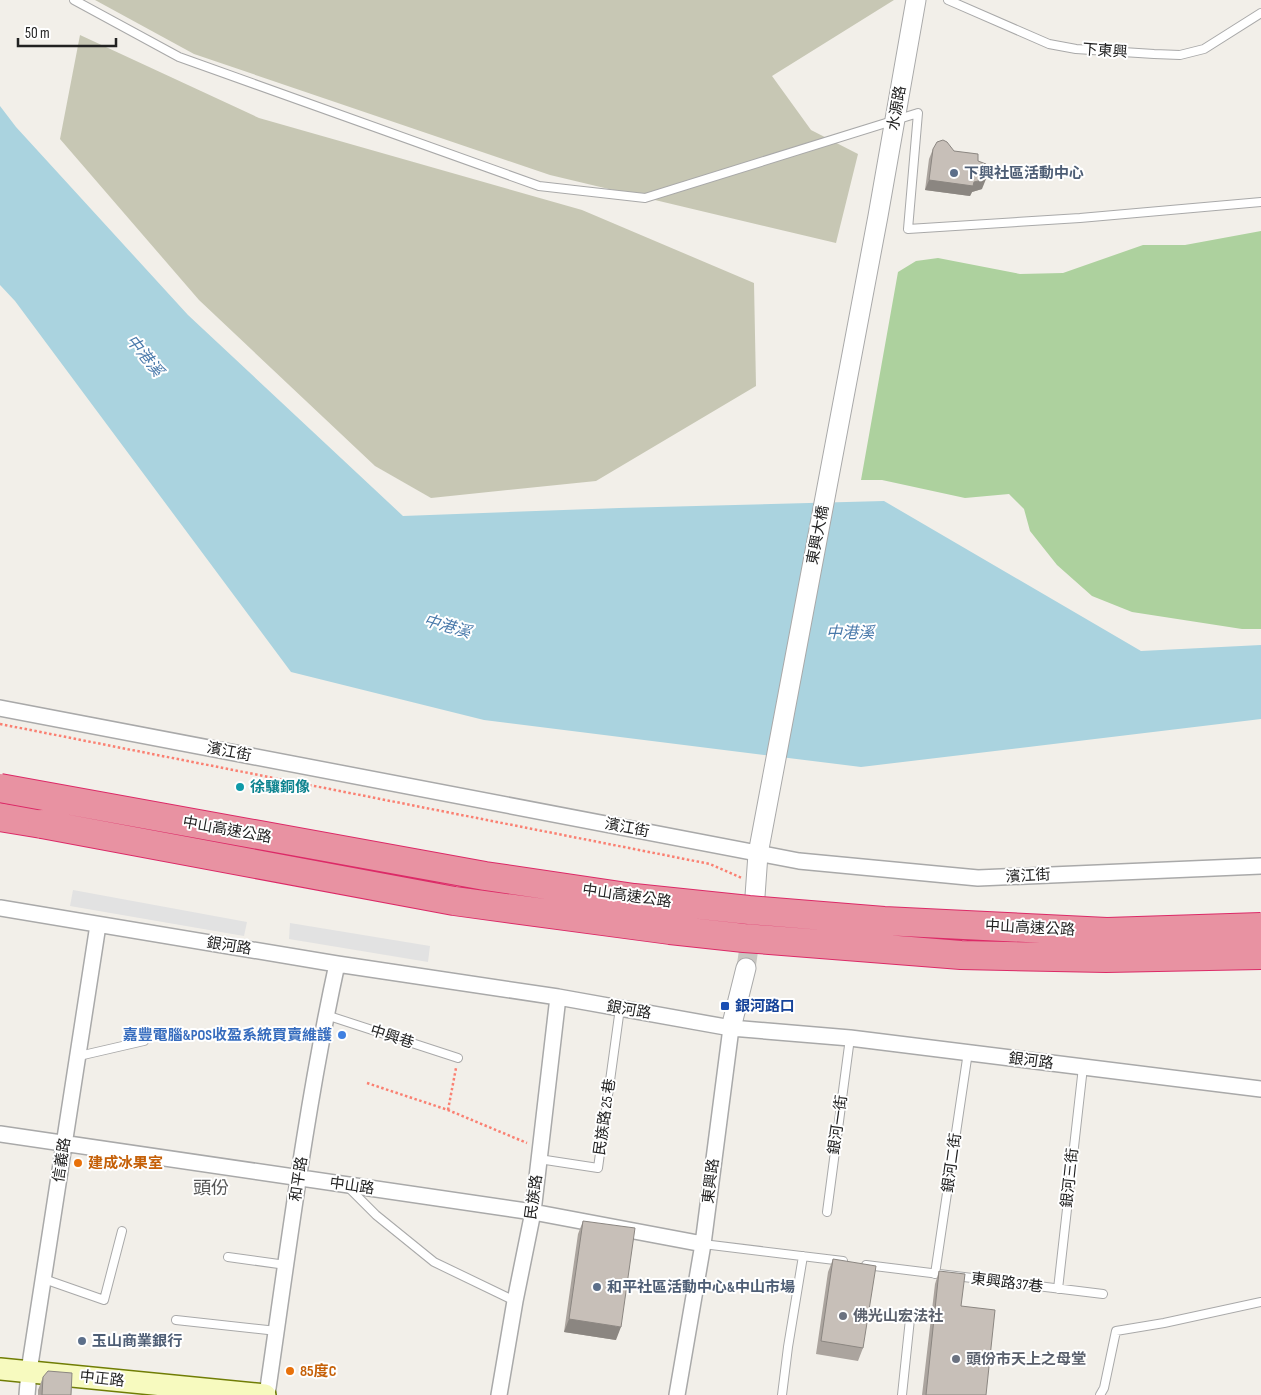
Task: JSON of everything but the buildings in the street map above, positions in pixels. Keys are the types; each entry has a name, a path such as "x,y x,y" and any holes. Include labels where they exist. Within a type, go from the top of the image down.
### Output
{"highway":[{"name":"中山高速公路","path":"0,788 485,876 653,900 884,921 1107,932 1261,927"},
{"name":"中山高速公路","path":"0,817 454,901 679,931 961,955 1106,958 1261,954"}],"main road":[{"name":"中正路","path":"0,1368 266,1395"}],"street":[{"name":"水源路","path":"878,216 916,0"},
{"name":"東興大橋","path":"756,889 758,854 878,216"},
{"name":"濱江街","path":"0,708 799,862 978,878 1261,866"},
{"name":"銀河路","path":"0,908 337,964 620,1008 731,1028 850,1038 1261,1089"},
{"name":"信義路","path":"27,1395 29,1371 98,925"},
{"name":"和平路","path":"266,1395 299,1178 326,1015 337,964"},
{"name":"東興路","path":"677,1395 703,1244 731,1028 746,968"},
{"name":"民族路","path":"499,1395 533,1212 558,998"},
{"name":"中山路","path":"0,1134 533,1212 703,1244"}],"lane":[{"path":"74,0 179,57 540,186 645,198 918,113 908,229 1080,218 1261,202"},
{"name":"下東興","path":"948,0 1049,44 1076,49 1154,54 1180,55 1204,49 1261,14"},
{"name":"民族路 25 巷","path":"540,1154 598,1168 620,1008"},
{"name":"中興巷","path":"326,1015 458,1058"},
{"name":"銀河一街","path":"827,1212 850,1038"},
{"path":"79,1056 144,1041"},
{"name":"銀河二街","path":"935,1274 968,1052"},
{"name":"銀河三街","path":"1058,1289 1082,1067"},
{"path":"346,1185 376,1215 434,1262 515,1301"},
{"path":"44,1279 104,1300 122,1231"},
{"path":"703,1244 850,1262"},
{"path":"782,1395 803,1256"},
{"path":"228,1257 286,1265"},
{"name":"東興路37巷","path":"860,1264 1102,1294"},
{"path":"1100,1395 1104,1388 1116,1331 1164,1323 1261,1302"},
{"path":"902,1395 910,1319"},
{"path":"176,1320 276,1331"}],"path":[{"path":"0,724 710,864 739,877 756,889"},
{"path":"448,1110 458,1058"},
{"path":"367,1083 448,1110 540,1154"}],"shaded area":[{"path":"95,0 894,0 772,76 811,130 858,154 836,243 550,175 194,54"},
{"path":"80,35 259,118 582,210 754,283 756,386 596,481 431,498 375,466 199,300 60,139"},
{"path":"73,890 247,922 244,936 70,906"},
{"path":"290,923 430,946 428,962 289,939"}],"green space":[{"path":"1261,231 1261,629 1242,629 1132,612 1092,596 1057,565 1030,531 1024,509 1009,494 965,498 882,480 861,480 898,272 916,261 938,258 1020,274 1063,273 1143,245 1185,245"}],"water":[{"name":"中港溪","path":"0,106 16,127 188,315 403,516 884,501 1141,651 1261,645 1261,719 861,767 484,720 291,672 15,301 0,285"}],"tunnel":[{"path":"746,968 752,927"}],"place":[{"name":"下興社區活動中心","path":"954,173"},
{"name":"徐驤銅像","path":"240,787"},
{"name":"銀河路口","path":"725,1006"},
{"name":"嘉豐電腦&POS收盈系統買賣維護","path":"342,1035"},
{"name":"建成冰果室","path":"78,1163"},
{"name":"和平社區活動中心&中山市場","path":"597,1287"},
{"name":"佛光山宏法社","path":"843,1316"},
{"name":"玉山商業銀行","path":"82,1341"},
{"name":"頭份市天上之母堂","path":"956,1359"},
{"name":"85度C","path":"290,1371"}],"district":[{"name":"頭份","path":"211,1188"}]}
